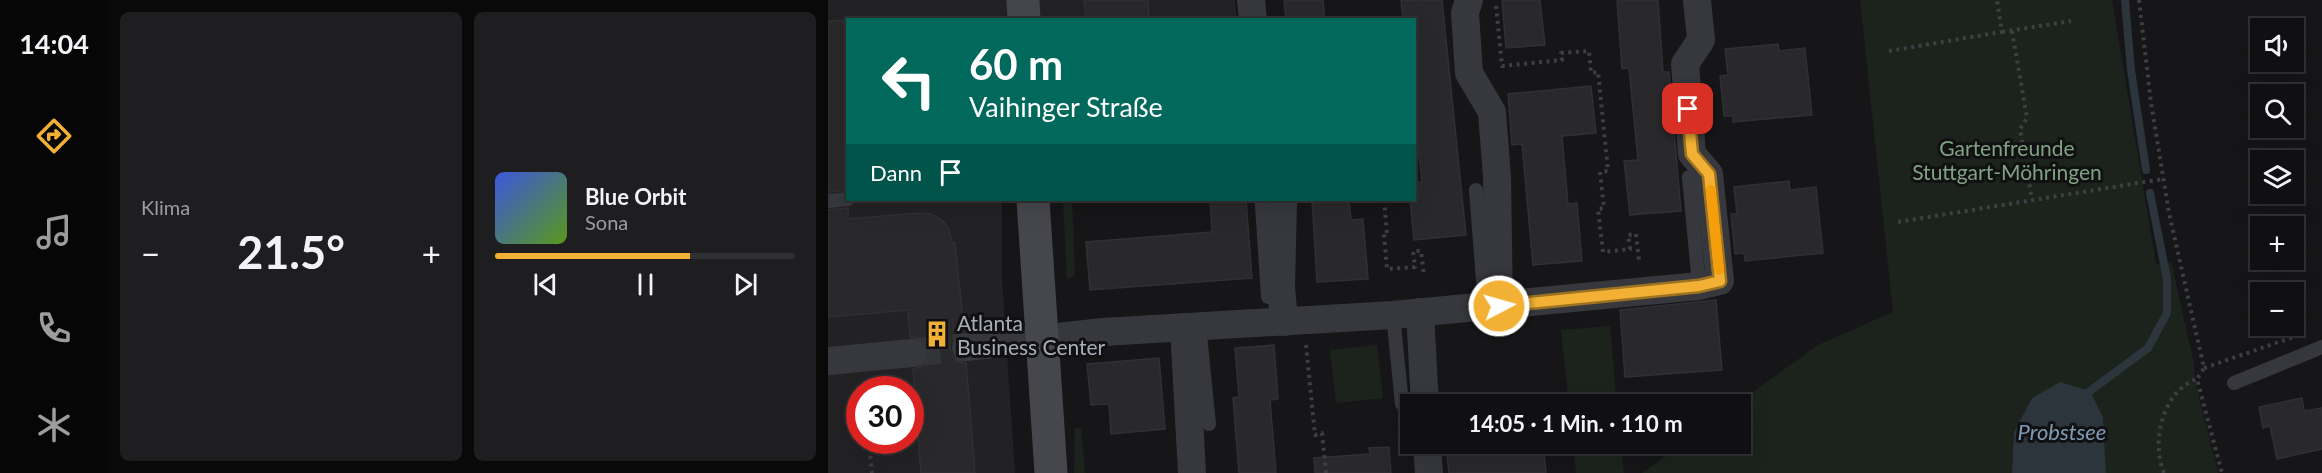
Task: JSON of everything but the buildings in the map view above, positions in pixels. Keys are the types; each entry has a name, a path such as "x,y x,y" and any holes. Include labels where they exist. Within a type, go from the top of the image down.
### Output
{"main road":[{"path":"1023,0 1024,18"},
{"path":"1034,201 1051,473"}],"street":[{"path":"1251,0 1252,18"},
{"path":"1469,0 1465,13 1469,73 1492,112 1497,177 1492,307"},
{"path":"966,347 1192,326 1285,322 1492,307 1699,286 1720,281 1709,174 1692,154 1685,64 1701,40 1697,0"},
{"path":"1272,202 1285,322"},
{"path":"1407,313 1412,394"},
{"path":"1192,326 1192,473"},
{"path":"828,362 912,353"},
{"path":"1428,454 1429,473"}],"lane":[{"path":"1689,177 1699,286"},
{"path":"1476,190 1492,307"},
{"path":"828,201 846,199"},
{"path":"1192,326 1209,424"},
{"path":"2234,383 2322,347"}],"path":[{"path":"1489,0 1496,4 1502,66 1562,60 1561,53 1589,51 1591,73 1598,72 1608,171 1600,172 1604,208 1598,209 1603,252 1630,249 1628,235 1636,234 1638,260"},
{"path":"1997,0 2002,32"},
{"path":"2139,0 2151,104 2163,179 2204,368"},
{"path":"1889,51 2071,21"},
{"path":"2012,31 2027,118 2020,129 2032,200"},
{"path":"1898,222 2163,179"},
{"path":"1384,201 1387,269 1415,267 1413,251 1421,251 1424,275"},
{"path":"1285,322 1315,435 1323,434 1326,473"},
{"path":"2164,473 2160,464 2159,430 2168,406 2179,388 2197,379 2204,368 2301,332 2312,334"},
{"path":"2197,379 2222,473"},
{"path":"870,454 872,473"}],"shaded area":[{"path":"828,0 1235,0 1237,18 846,18 846,201 1002,201 1002,279 1015,473 828,473"}],"green space":[{"name":"Gartenfreunde Stuttgart-Möhringen","path":"1860,0 2112,0 2156,264 2171,261 2194,364 2195,381 2218,473 2106,473 2103,417 2090,391 2060,382 2032,398 2014,432 2012,473 1642,473 1668,454 1751,454 1750,394 1818,345 1893,312"},
{"path":"1063,201 1072,201 1075,274 1067,278"},
{"path":"1610,326 1616,394 1568,394 1561,330"},
{"path":"1377,345 1383,398 1336,403 1330,350"},
{"path":"1075,428 1081,428 1085,473 1074,473"},
{"path":"1574,454 1622,454 1624,473 1576,473"}],"water":[{"name":"Probstsee","path":"2060,382 2090,391 2103,417 2106,473 2012,473 2014,432 2032,398"}],"waterway":[{"path":"2125,0 2131,70 2146,170"},
{"path":"2090,391 2148,348 2167,313 2167,279 2150,193"}],"tunnel":[{"path":"912,353 966,347"}],"slow traffic":[{"path":"1711,190 1719,270"}],"place":[{"name":"Atlanta Business Center","path":"937,334"}],"route":[{"path":"1499,306 1699,286 1720,281 1709,174 1692,154 1688,109"}]}
